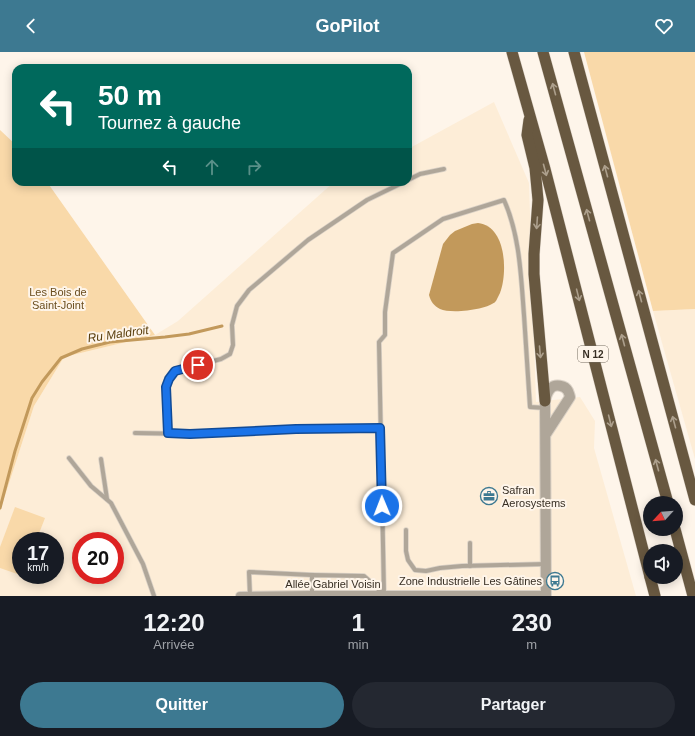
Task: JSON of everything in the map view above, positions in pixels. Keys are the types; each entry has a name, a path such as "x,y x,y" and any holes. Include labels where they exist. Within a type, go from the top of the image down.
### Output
{"highway":[{"name":"N 12","path":"512,52 545,169 643,550"},
{"name":"N 12","path":"543,52 666,496"},
{"path":"569,52 579,74"},
{"path":"574,52 695,500"},
{"path":"530,115 527,135 535,168 538,200 534,274 545,404"},
{"path":"677,536 694,596"},
{"name":"N 12","path":"652,584 655,596"}],"street":[{"path":"546,434 570,397 565,387 558,385 552,387 547,393 545,404 546,595"},
{"name":"Allée Gabriel Voisin","path":"240,596 546,595"}],"lane":[{"path":"412,178 420,174 444,168"},
{"path":"168,433 166,387 169,379 175,371 221,359 230,354 233,345 232,325 237,306 249,290 308,240 367,200 396,186"},
{"path":"384,595 379,342 385,335 384,312 393,253 443,219 504,200 510,214 521,276 530,408 545,404"},
{"path":"135,432 190,434 296,429 380,428"},
{"path":"69,458 91,486 111,503 143,564 154,596"},
{"path":"101,459 107,500"},
{"path":"406,530 406,551 408,560 415,570 426,571 440,568 470,566 546,564"},
{"path":"470,543 470,566"},
{"path":"250,596 249,572 364,576 384,595"},
{"path":"312,574 312,595"}],"shaded area":[{"path":"494,102 529,183 536,402 580,397 595,421 594,448 636,596 0,596 0,511 34,406 64,357 155,335 178,321 330,186 412,186 412,147"},
{"path":"478,223 487,226 494,232 499,241 504,262 504,274 500,293 496,301 492,304 478,309 452,311 440,309 433,304 429,295 443,244 455,231"},
{"path":"695,309 695,459 653,311"}],"green space":[{"path":"584,52 695,52 695,309 653,311"},
{"name":"Les Bois de Saint-Joint","path":"0,130 12,141 12,186 50,186 155,335 64,357 34,406 0,511"},
{"path":"15,507 45,518 40,532 12,532 12,572 0,568 0,547"}],"waterway":[{"name":"Ru Maldroit","path":"0,508 15,451 32,398 42,382 61,358 82,349 110,342 189,334 222,326"}],"place":[{"name":"Safran Aerosystems","path":"489,496"},
{"name":"Zone Industrielle Les Gâtines","path":"555,581"}],"route":[{"path":"198,365 175,371 169,379 166,387 168,433 190,434 296,429 380,428 382,506"}]}
